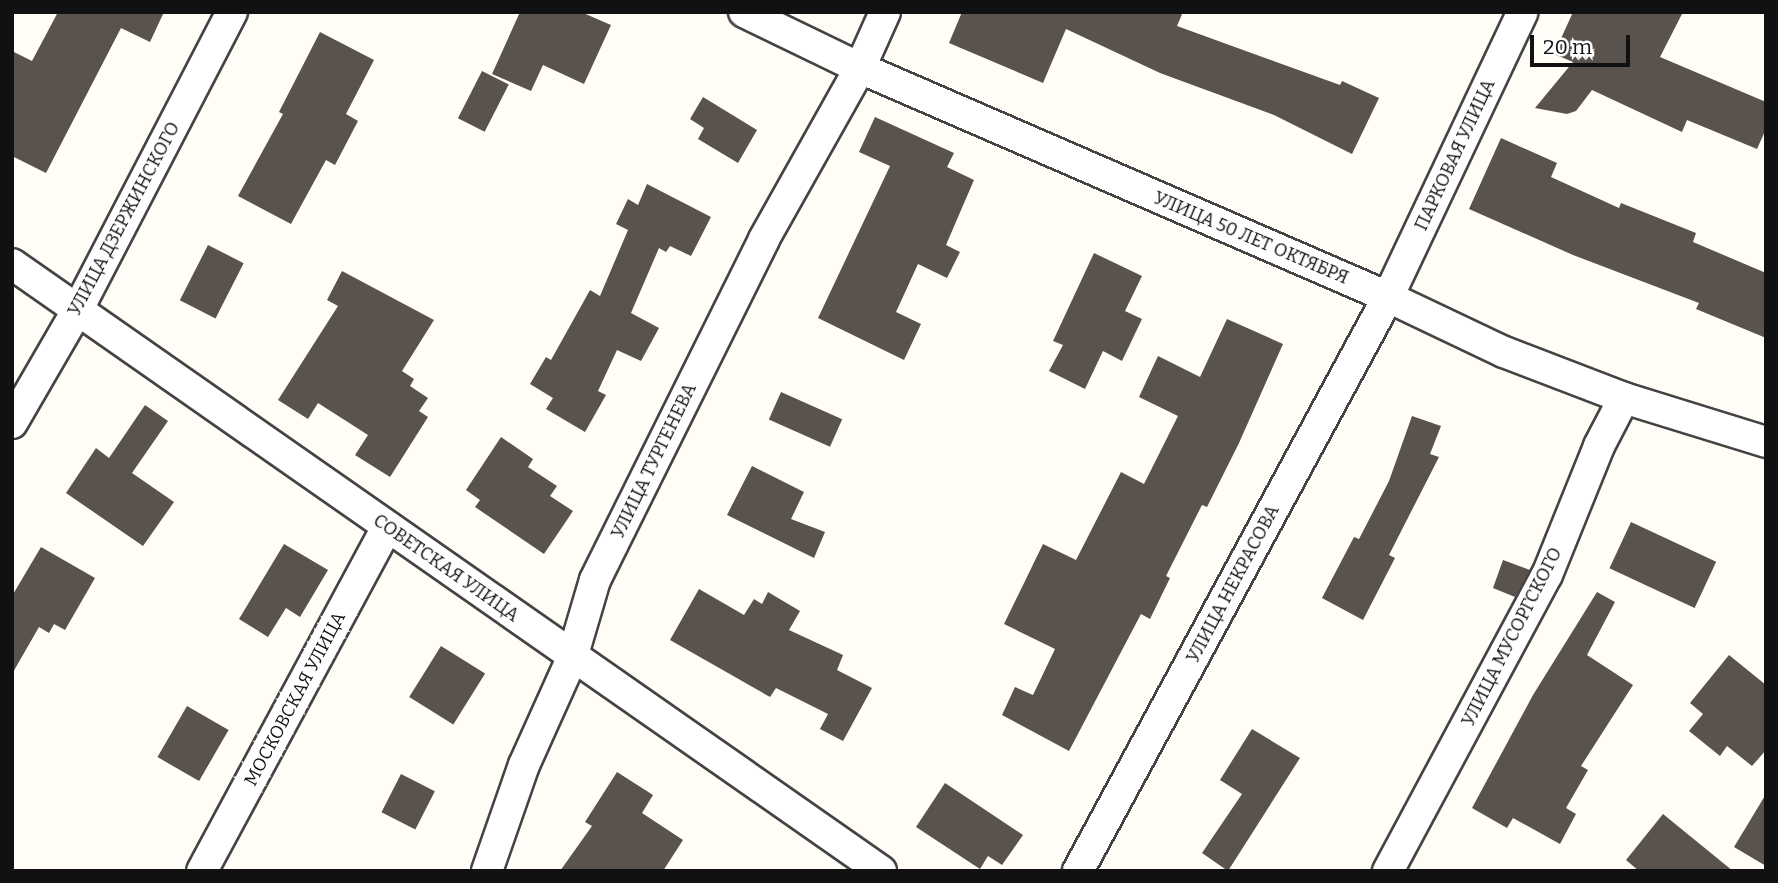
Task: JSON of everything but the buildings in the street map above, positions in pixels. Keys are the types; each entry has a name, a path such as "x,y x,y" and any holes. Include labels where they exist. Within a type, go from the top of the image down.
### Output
{"street":[{"name":"УЛИЦА ДЗЕРЖИНСКОГО","path":"12,423 78,309 232,12"},
{"name":"УЛИЦА 50 ЛЕТ ОКТЯБРЯ","path":"744,12 860,68 1388,297 1504,352 1624,398 1766,442"},
{"name":"УЛИЦА ТУРГЕНЕВА","path":"487,871 524,765 572,658 595,580 764,239 860,68 885,12"},
{"name":"ПАРКОВАЯ УЛИЦА","path":"1388,297 1523,12"},
{"name":"СОВЕТСКАЯ УЛИЦА","path":"12,264 572,658 881,871"},
{"name":"УЛИЦА НЕКРАСОВА","path":"1078,871 1388,297"},
{"name":"УЛИЦА МУСОРГСКОГО","path":"1388,871 1547,575 1599,446 1624,398"},
{"name":"МОСКОВСКАЯ УЛИЦА","path":"202,871 387,527"}]}
